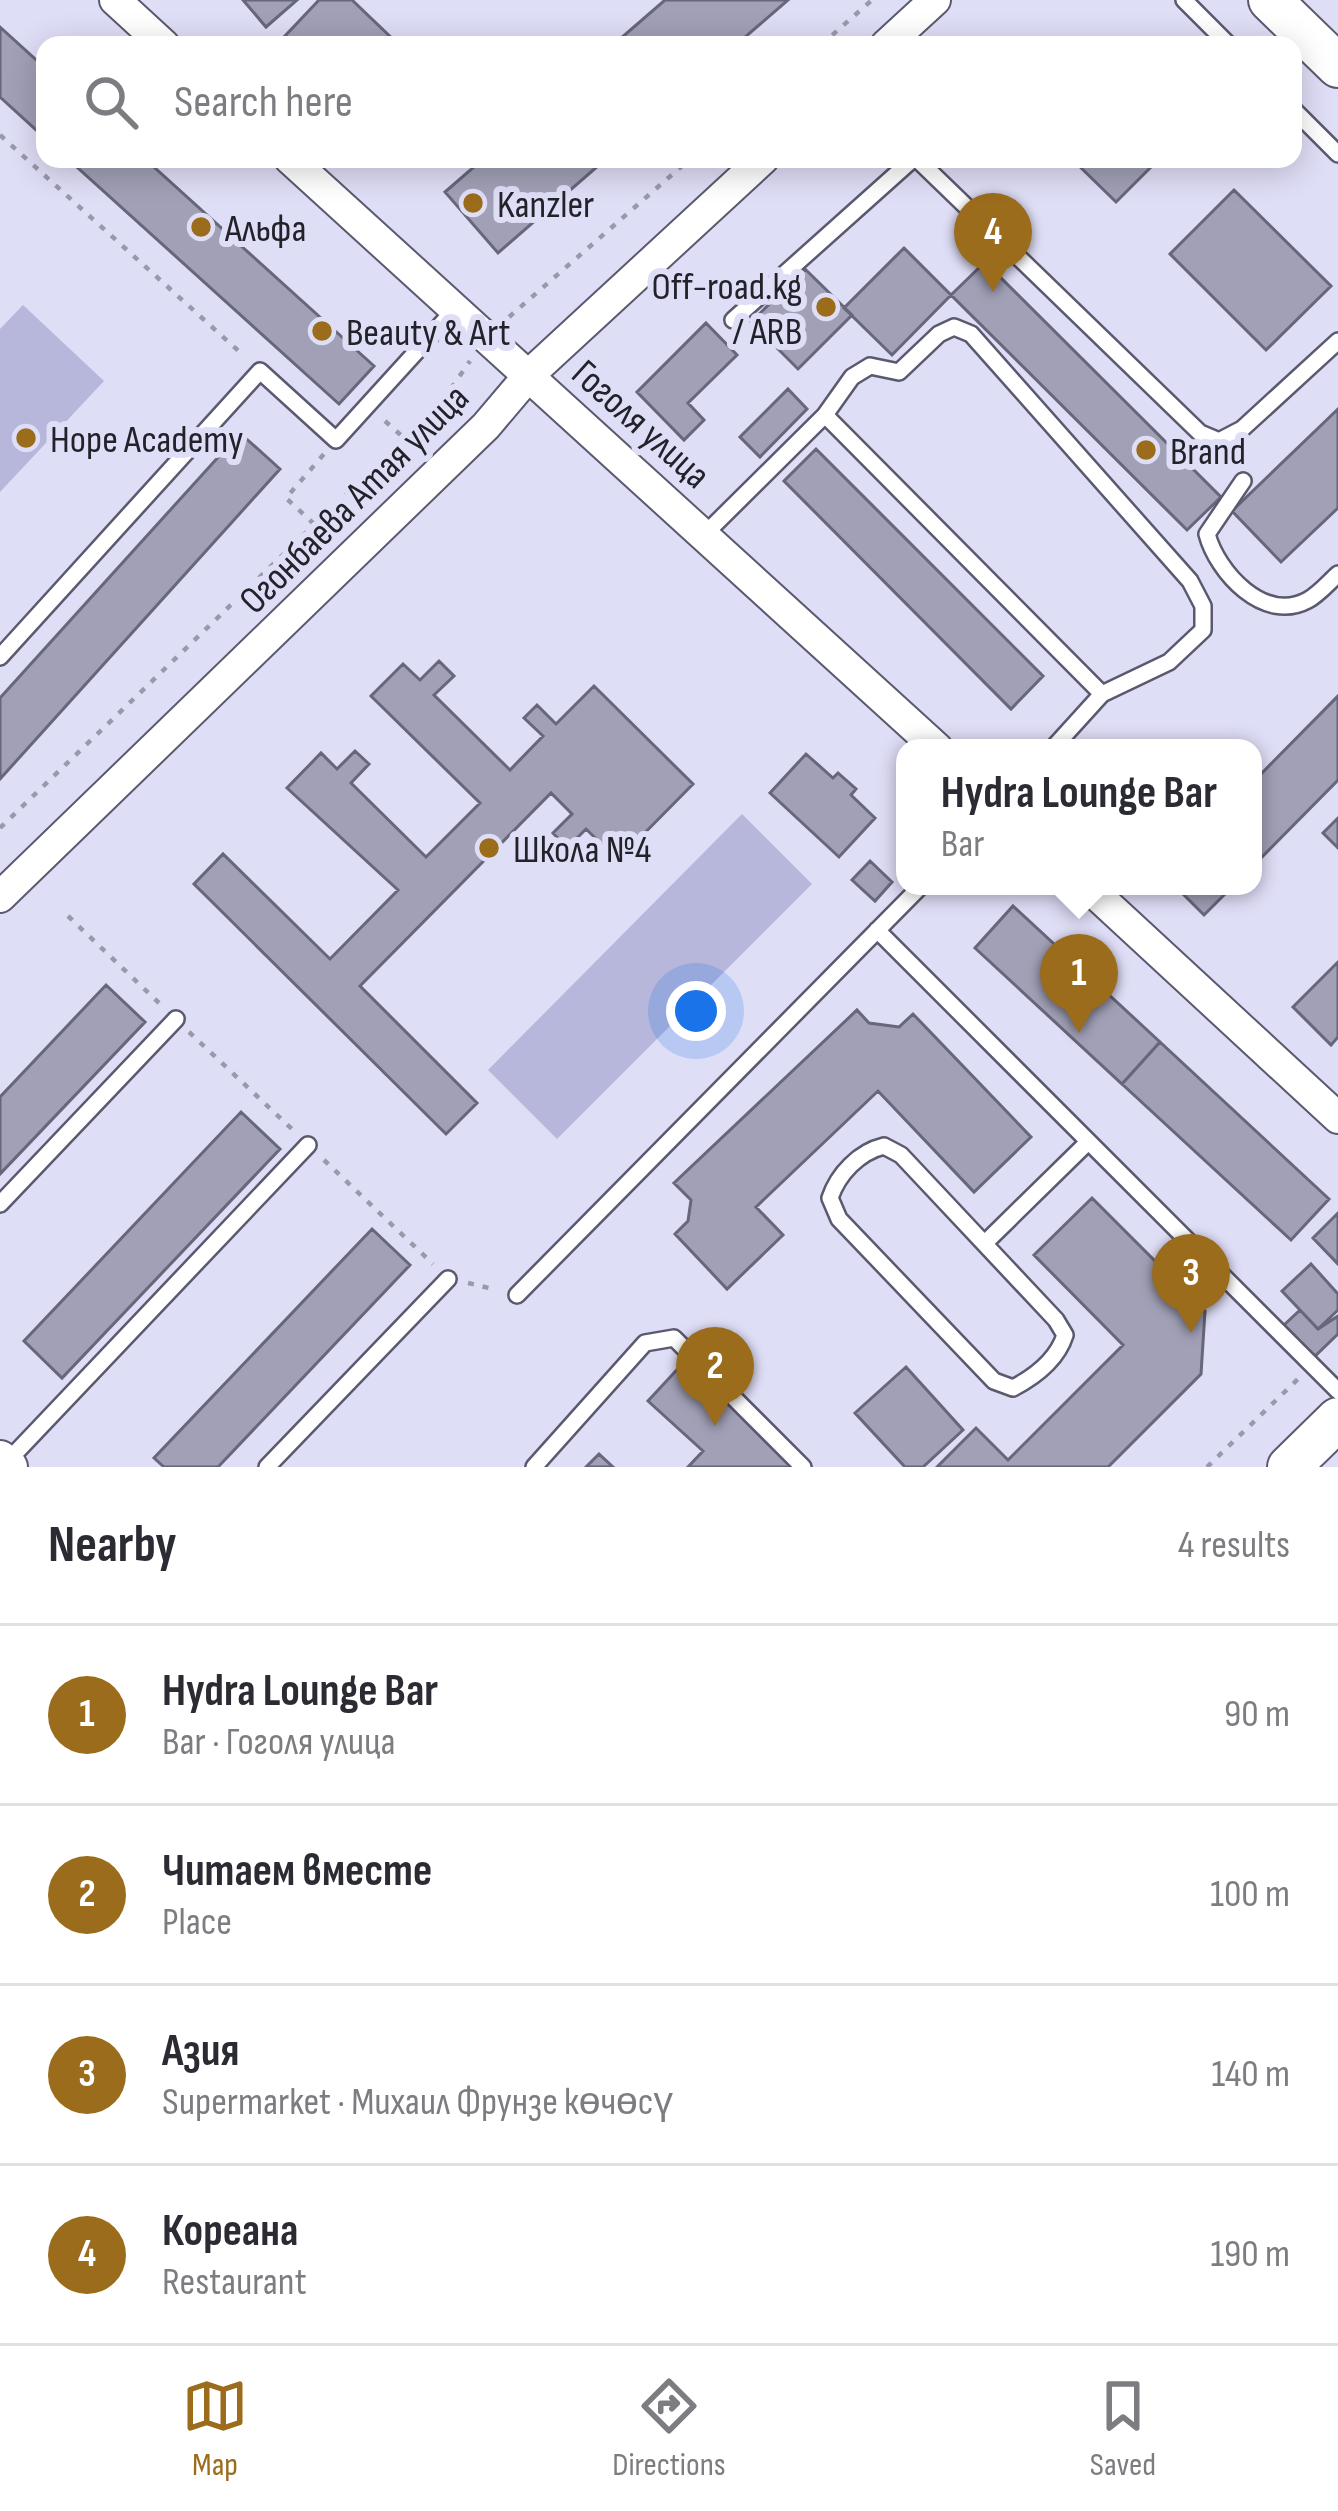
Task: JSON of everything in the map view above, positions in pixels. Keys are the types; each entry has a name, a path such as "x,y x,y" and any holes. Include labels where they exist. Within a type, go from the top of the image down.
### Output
{"main road":[{"path":"1270,0 1338,67"},
{"path":"1289,1467 1338,1419"}],"street":[{"path":"115,0 154,36"},
{"path":"896,36 935,0"},
{"name":"Гоголя улица","path":"300,168 927,739"},
{"name":"Огонбаева Атая улица","path":"0,897 486,425 530,374 753,168"},
{"path":"1097,895 1338,1118"}],"lane":[{"path":"1184,0 1220,36"},
{"path":"1302,118 1338,154"},
{"path":"733,320 905,168"},
{"path":"924,168 1200,433 1219,441 1242,430 1338,341"},
{"path":"0,657 260,371 336,440 456,308"},
{"path":"705,533 825,415 851,377 870,366 899,372 939,334 954,327 970,334 1190,581 1203,606 1202,630 1169,662 1102,694 1061,739"},
{"path":"825,415 1102,694"},
{"path":"1243,482 1207,534 1213,555 1237,581 1261,603 1283,606 1307,601 1338,574"},
{"path":"517,1295 912,895"},
{"path":"877,930 1338,1391"},
{"path":"0,1204 176,1019"},
{"path":"986,1242 1088,1142"},
{"path":"5,1463 308,1145"},
{"path":"884,1146 901,1154 986,1242 1065,1336 1059,1353 1012,1388 994,1381 839,1220 830,1198 836,1181 868,1150 884,1146"},
{"path":"275,1464 448,1279"},
{"path":"534,1467 645,1342 660,1337 674,1339 803,1467"}],"path":[{"path":"831,36 872,0"},
{"path":"0,135 36,168"},
{"path":"36,168 260,371"},
{"path":"0,828 443,400 488,336 680,168"},
{"path":"368,404 404,438"},
{"path":"314,524 286,498 336,440"},
{"path":"68,916 448,1279 517,1295"},
{"path":"1207,1467 1311,1367"}],"shaded area":[{"name":"Hope Academy","path":"23,305 104,381 0,492 0,329"},
{"path":"742,814 812,884 557,1139 488,1070"}],"building":[{"path":"243,0 297,0 266,27"},
{"path":"319,0 352,0 390,36 285,36"},
{"path":"665,0 788,0 746,36 623,36"},
{"path":"0,27 36,60 36,130 0,97"},
{"path":"78,168 155,168 374,366 339,404"},
{"path":"473,168 596,168 498,253 445,192"},
{"path":"1081,168 1150,168 1116,202"},
{"path":"1234,190 1331,286 1266,350 1170,254"},
{"path":"904,248 951,295 892,355 844,308"},
{"path":"985,262 1221,497 1187,530 951,295"},
{"path":"805,269 852,315 798,369 751,322"},
{"path":"706,323 737,355 688,403 704,420 684,440 637,392"},
{"path":"788,389 807,409 760,457 740,437"},
{"path":"1338,409 1338,508 1281,562 1232,511"},
{"path":"240,433 280,469 0,779 0,698"},
{"path":"816,449 1043,676 1011,709 784,481"},
{"path":"439,661 454,676 434,695 510,770 543,736 524,718 537,705 556,724 594,686 693,784 618,860 586,829 567,848 553,833 572,814 551,793 360,986 477,1103 446,1134 194,884 223,854 330,959 398,890 287,788 321,753 337,769 355,751 369,764 351,783 426,857 480,803 371,696 403,664 420,680"},
{"path":"1338,696 1338,780 1262,857 1262,773"},
{"path":"806,754 833,778 838,773 856,789 851,795 875,818 839,857 770,793"},
{"path":"1338,818 1338,848 1323,833"},
{"path":"870,861 892,882 875,901 852,880"},
{"path":"1184,895 1224,895 1204,915"},
{"path":"1013,906 1160,1042 1122,1084 975,948"},
{"path":"1338,962 1338,1037 1331,1045 1293,1007"},
{"path":"106,985 145,1022 0,1174 0,1097"},
{"path":"857,1010 869,1023 899,1027 913,1014 1031,1137 974,1192 878,1091 756,1207 783,1235 727,1289 675,1234 688,1221 691,1200 674,1183"},
{"path":"1160,1042 1329,1199 1291,1240 1122,1084"},
{"path":"241,1112 280,1149 62,1378 24,1341"},
{"path":"1092,1198 1205,1311 1201,1374 1108,1467 937,1467 976,1428 1008,1460 1123,1345 1034,1255"},
{"path":"1338,1213 1338,1264 1313,1238"},
{"path":"372,1229 410,1265 218,1467 164,1467 154,1458"},
{"path":"1311,1264 1338,1294 1338,1310 1318,1329 1282,1291"},
{"path":"1300,1310 1318,1329 1338,1316 1338,1334 1314,1357 1284,1325"},
{"path":"685,1361 798,1466 688,1467 703,1451 648,1401"},
{"path":"906,1367 963,1430 923,1467 905,1467 855,1413"},
{"path":"599,1454 613,1467 586,1467"}],"place":[{"name":"Kanzler","path":"473,203"},
{"name":"Альфа","path":"201,227"},
{"name":"Кореана","path":"993,292"},
{"name":"Off-road.kg / ARB","path":"826,307"},
{"name":"Beauty & Art","path":"322,331"},
{"name":"Hope Academy","path":"26,438"},
{"name":"Brand","path":"1146,450"},
{"name":"Школа №4","path":"489,848"},
{"name":"Hydra Lounge Bar","path":"1079,1033"},
{"name":"Азия","path":"1191,1333"},
{"name":"Читаем вместе","path":"715,1426"}]}
